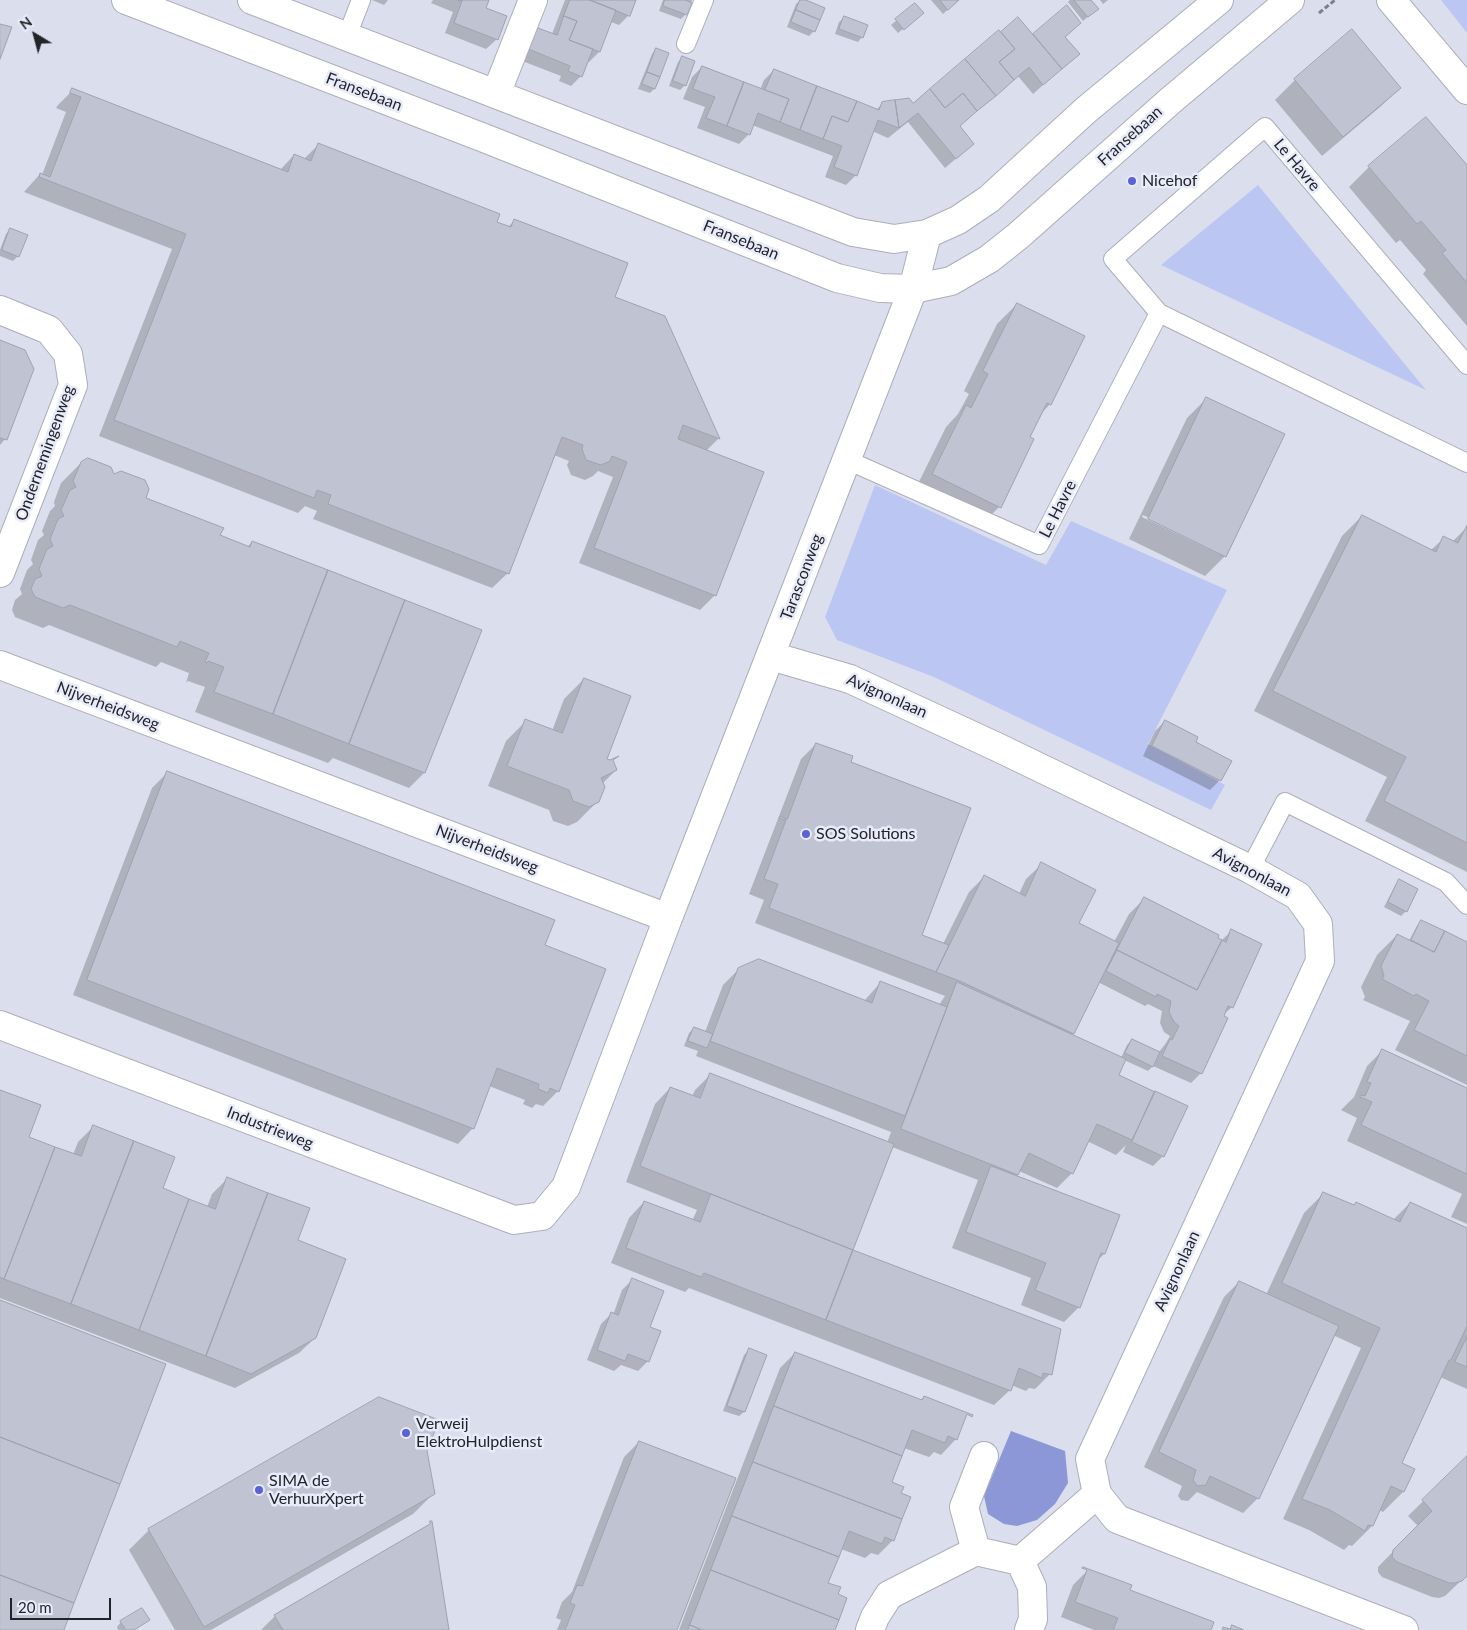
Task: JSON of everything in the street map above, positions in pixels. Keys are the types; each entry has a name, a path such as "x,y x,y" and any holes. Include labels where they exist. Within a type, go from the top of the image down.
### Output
{"street":[{"name":"Fransebaan","path":"126,0 162,6 836,278 880,288 913,289 951,281 989,259 1018,236 1170,101 1290,0"},
{"path":"252,0 853,232 894,240 926,234 958,220 989,199 1086,110 1218,0"},
{"path":"496,94 533,0"},
{"path":"1391,0 1467,90"},
{"name":"Tarasconweg","path":"668,918 913,289 926,234"},
{"name":"Ondernemingenweg","path":"0,310 50,330 68,354 73,385 0,573"},
{"name":"Avignonlaan","path":"771,656 850,679 997,747 1250,869 1298,896 1318,924 1320,960 1090,1459 1097,1494 1117,1519 1404,1630"},
{"name":"Nijverheidsweg","path":"0,665 668,918"},
{"name":"Industrieweg","path":"0,1025 514,1220 542,1216 566,1187 668,918"},
{"path":"976,1551 964,1507 984,1456"},
{"path":"1020,1561 1097,1494"},
{"path":"870,1630 875,1617 889,1595 976,1551 1020,1561"},
{"path":"1020,1561 1032,1587 1033,1619 1029,1630"}],"lane":[{"path":"347,36 361,0"},
{"path":"686,44 704,0"},
{"name":"Le Havre","path":"1467,365 1264,127 1113,259 1159,313 1467,463"},
{"name":"Le Havre","path":"848,460 1039,545 1159,313"},
{"path":"1250,869 1285,802 1446,882 1467,905"}],"shaded area":[{"path":"1441,0 1467,0 1467,33"},
{"path":"1258,185 1426,390 1161,265"},
{"path":"875,485 1046,565 1071,521 1227,590 1148,744 1225,785 1211,810 934,677 837,640 825,617"},
{"path":"1011,1431 1065,1451 1068,1483 1055,1504 1037,1520 1017,1526 1004,1524 988,1514 984,1496"}],"building":[{"path":"458,0 489,0 486,8 507,16 498,40 454,23 462,1"},
{"path":"570,0 590,0 616,10 600,52 569,40 577,21 564,16"},
{"path":"590,0 636,0 630,16"},
{"path":"665,0 685,0 692,3 687,15 663,6"},
{"path":"800,0 806,0 825,8 820,20 796,10"},
{"path":"940,0 959,0 948,10"},
{"path":"1074,0 1091,0 1099,9 1088,17"},
{"path":"915,3 924,13 904,30 895,19"},
{"path":"1067,5 1081,23 1065,37 1080,54 1062,69 1033,34"},
{"path":"796,10 820,20 815,32 791,22"},
{"path":"564,16 577,21 569,40 593,49 582,77 568,71 570,66 526,48 535,27 557,35"},
{"path":"844,16 868,25 863,38 839,29"},
{"path":"1018,17 1062,69 1043,85 1029,67 1014,80 999,62 1015,49 1001,32"},
{"path":"0,24 12,27 0,59"},
{"path":"1352,29 1401,88 1343,137 1294,79"},
{"path":"999,30 1015,49 999,62 1014,80 996,96 965,59"},
{"path":"656,48 669,53 660,77 647,72"},
{"path":"682,56 695,61 686,86 673,81"},
{"path":"965,59 996,96 977,111 963,93 945,108 930,89"},
{"path":"702,66 744,82 727,126 706,118 715,97 693,89"},
{"path":"774,69 817,86 800,130 780,122 789,99 765,90"},
{"path":"647,72 660,77 655,89 642,84"},
{"path":"744,82 789,99 780,122 758,113 750,135 727,126"},
{"path":"817,86 857,101 848,122 832,116 823,139 800,130"},
{"path":"72,88 288,172 294,154 311,161 318,143 500,214 497,222 511,227 514,219 628,263 615,297 665,316 720,439 683,425 678,439 764,472 716,596 594,548 627,462 612,456 610,461 601,465 586,460 582,449 583,445 562,437 509,574 328,504 331,495 317,490 314,498 114,420 186,234 39,177 40,173 50,177 81,97 70,93"},
{"path":"930,89 945,108 963,93 977,111 960,126 974,144 956,159 918,113 899,128 895,100 909,98 913,103"},
{"path":"895,100 899,128 878,120 857,176 834,167 842,146 823,139 832,116 848,122 857,101 879,110 882,102"},
{"path":"1426,117 1467,165 1467,283 1442,253 1446,250 1421,221 1417,224 1368,166"},
{"path":"10,228 28,235 19,257 2,250"},
{"path":"1017,303 1085,336 1051,405 1047,403 1030,437 1034,439 1001,508 932,474 966,405 971,408 988,374 983,371"},
{"path":"0,340 25,350 34,369 7,440 0,438"},
{"path":"1206,397 1285,434 1226,557 1148,519"},
{"path":"88,458 111,467 114,474 121,471 145,480 149,489 146,498 224,528 220,535 250,547 252,541 328,570 273,714 214,692 224,667 208,661 207,663 205,662 209,653 180,641 177,647 70,605 63,608 35,597 31,589 35,579 42,576 39,569 47,549 53,546 50,539 58,519 64,516 61,510 70,490 76,487 73,481 81,462"},
{"path":"1362,515 1436,552 1443,536 1458,543 1467,525 1467,843 1384,801 1406,757 1273,691"},
{"path":"328,570 405,600 349,744 273,714"},
{"path":"405,600 482,630 425,773 349,744"},
{"path":"584,678 631,696 607,759 610,760 619,756 613,760 617,770 601,778 605,787 599,802 589,807 573,801 569,790 507,766 525,719 562,733"},
{"path":"1165,720 1198,737 1196,742 1232,761 1221,781 1152,746"},
{"path":"816,743 853,756 851,762 971,808 922,935 949,945 936,972 769,908 778,884 764,879 786,820 779,818 780,816 787,819"},
{"path":"167,771 555,920 545,945 606,969 559,1092 550,1088 548,1093 538,1089 539,1084 497,1068 474,1129 87,980"},
{"path":"1041,862 1096,890 1079,923 1119,943 1074,1034 962,982 936,972 984,875 1025,896"},
{"path":"1399,879 1418,889 1407,912 1388,902"},
{"path":"1144,897 1219,935 1218,938 1222,940 1197,990 1117,950"},
{"path":"1421,920 1445,931 1434,952 1411,940"},
{"path":"1231,929 1262,944 1233,1008 1228,1006 1224,1016 1228,1018 1202,1074 1162,1056 1179,1026 1174,1022 1169,1012 1171,1001 1157,994 1156,997 1106,971 1117,950 1197,990 1222,940 1226,942"},
{"path":"1445,931 1467,942 1467,1056 1414,1030 1429,1001 1416,994 1414,996 1382,979 1384,976 1381,966 1397,934 1434,952"},
{"path":"759,959 872,1003 880,981 947,1007 905,1116 710,1041 738,968"},
{"path":"957,982 1126,1059 1119,1075 1155,1092 1132,1140 1097,1124 1073,1174 1029,1153 1018,1175 901,1129"},
{"path":"694,1027 713,1034 707,1048 688,1041"},
{"path":"1132,1039 1160,1052 1153,1067 1125,1053"},
{"path":"1382,1049 1467,1088 1467,1174 1361,1125 1372,1102 1360,1097 1361,1095 1365,1096 1371,1083 1367,1082"},
{"path":"710,1073 894,1144 853,1250 640,1166 670,1087 700,1098"},
{"path":"0,1090 41,1105 29,1137 55,1147 4,1279 0,1277"},
{"path":"1155,1091 1188,1106 1164,1157 1132,1142"},
{"path":"93,1125 134,1141 71,1304 4,1279 55,1147 81,1156"},
{"path":"134,1141 175,1157 163,1188 189,1199 139,1330 71,1304"},
{"path":"991,1166 1120,1215 1105,1254 1101,1253 1080,1308 1035,1290 1046,1263 966,1232"},
{"path":"227,1177 268,1193 206,1356 139,1330 189,1199 215,1209"},
{"path":"1323,1192 1354,1205 1356,1202 1400,1222 1410,1202 1467,1228 1467,1326 1451,1360 1449,1360 1402,1463 1415,1469 1404,1492 1391,1486 1373,1526 1368,1525 1365,1531 1330,1510 1302,1499 1380,1328 1282,1283"},
{"path":"268,1193 310,1208 298,1240 346,1259 316,1338 251,1374 206,1356"},
{"path":"711,1194 853,1250 826,1320 704,1273 701,1277 626,1248 644,1201 700,1222"},
{"path":"853,1250 1061,1329 1052,1375 1043,1373 1042,1378 1019,1368 1011,1391 826,1320"},
{"path":"632,1278 664,1291 650,1327 661,1331 649,1362 628,1354 625,1361 597,1350 611,1312 618,1315"},
{"path":"1239,1281 1339,1326 1259,1499 1210,1476 1206,1485 1197,1486 1193,1480 1196,1470 1159,1452"},
{"path":"0,1300 166,1364 120,1484 0,1437"},
{"path":"1467,1337 1467,1367 1455,1362"},
{"path":"749,1348 767,1355 745,1412 727,1406"},
{"path":"795,1352 922,1400 924,1396 973,1415 972,1417 967,1414 957,1440 948,1436 945,1443 912,1430 902,1456 774,1406"},
{"path":"379,1397 439,1420 427,1451 435,1494 204,1627 148,1529"},
{"path":"774,1406 902,1456 892,1482 904,1487 901,1493 911,1497 902,1519 753,1462"},
{"path":"0,1437 120,1484 74,1603 0,1575"},
{"path":"639,1441 736,1478 677,1630 565,1630 575,1605 570,1603 577,1585 582,1586"},
{"path":"1467,1456 1467,1576 1462,1581 1449,1583 1397,1562 1392,1557 1393,1550 1432,1511 1422,1500"},
{"path":"753,1462 902,1519 894,1541 885,1537 882,1544 849,1531 839,1557 732,1516"},
{"path":"732,1516 839,1557 828,1583 841,1587 838,1594 847,1598 839,1620 711,1570"},
{"path":"430,1521 432,1521 449,1630 283,1630 274,1615 430,1524"},
{"path":"1083,1567 1132,1585 1130,1590 1214,1622 1211,1630 1113,1630 1118,1618 1075,1602 1087,1570"},
{"path":"711,1570 839,1620 835,1630 702,1630 690,1625"},
{"path":"0,1575 74,1603 64,1630 0,1630"},
{"path":"142,1608 150,1620 134,1630 126,1630 120,1621"},
{"path":"690,1625 702,1630 688,1630"},
{"path":"1232,1625 1244,1630 1222,1630 1223,1627 1230,1629"}],"place":[{"name":"Nicehof","path":"1132,181"},
{"name":"SOS Solutions","path":"806,834"},
{"name":"Verweij ElektroHulpdienst","path":"406,1433"},
{"name":"SIMA de VerhuurXpert","path":"259,1490"}]}
